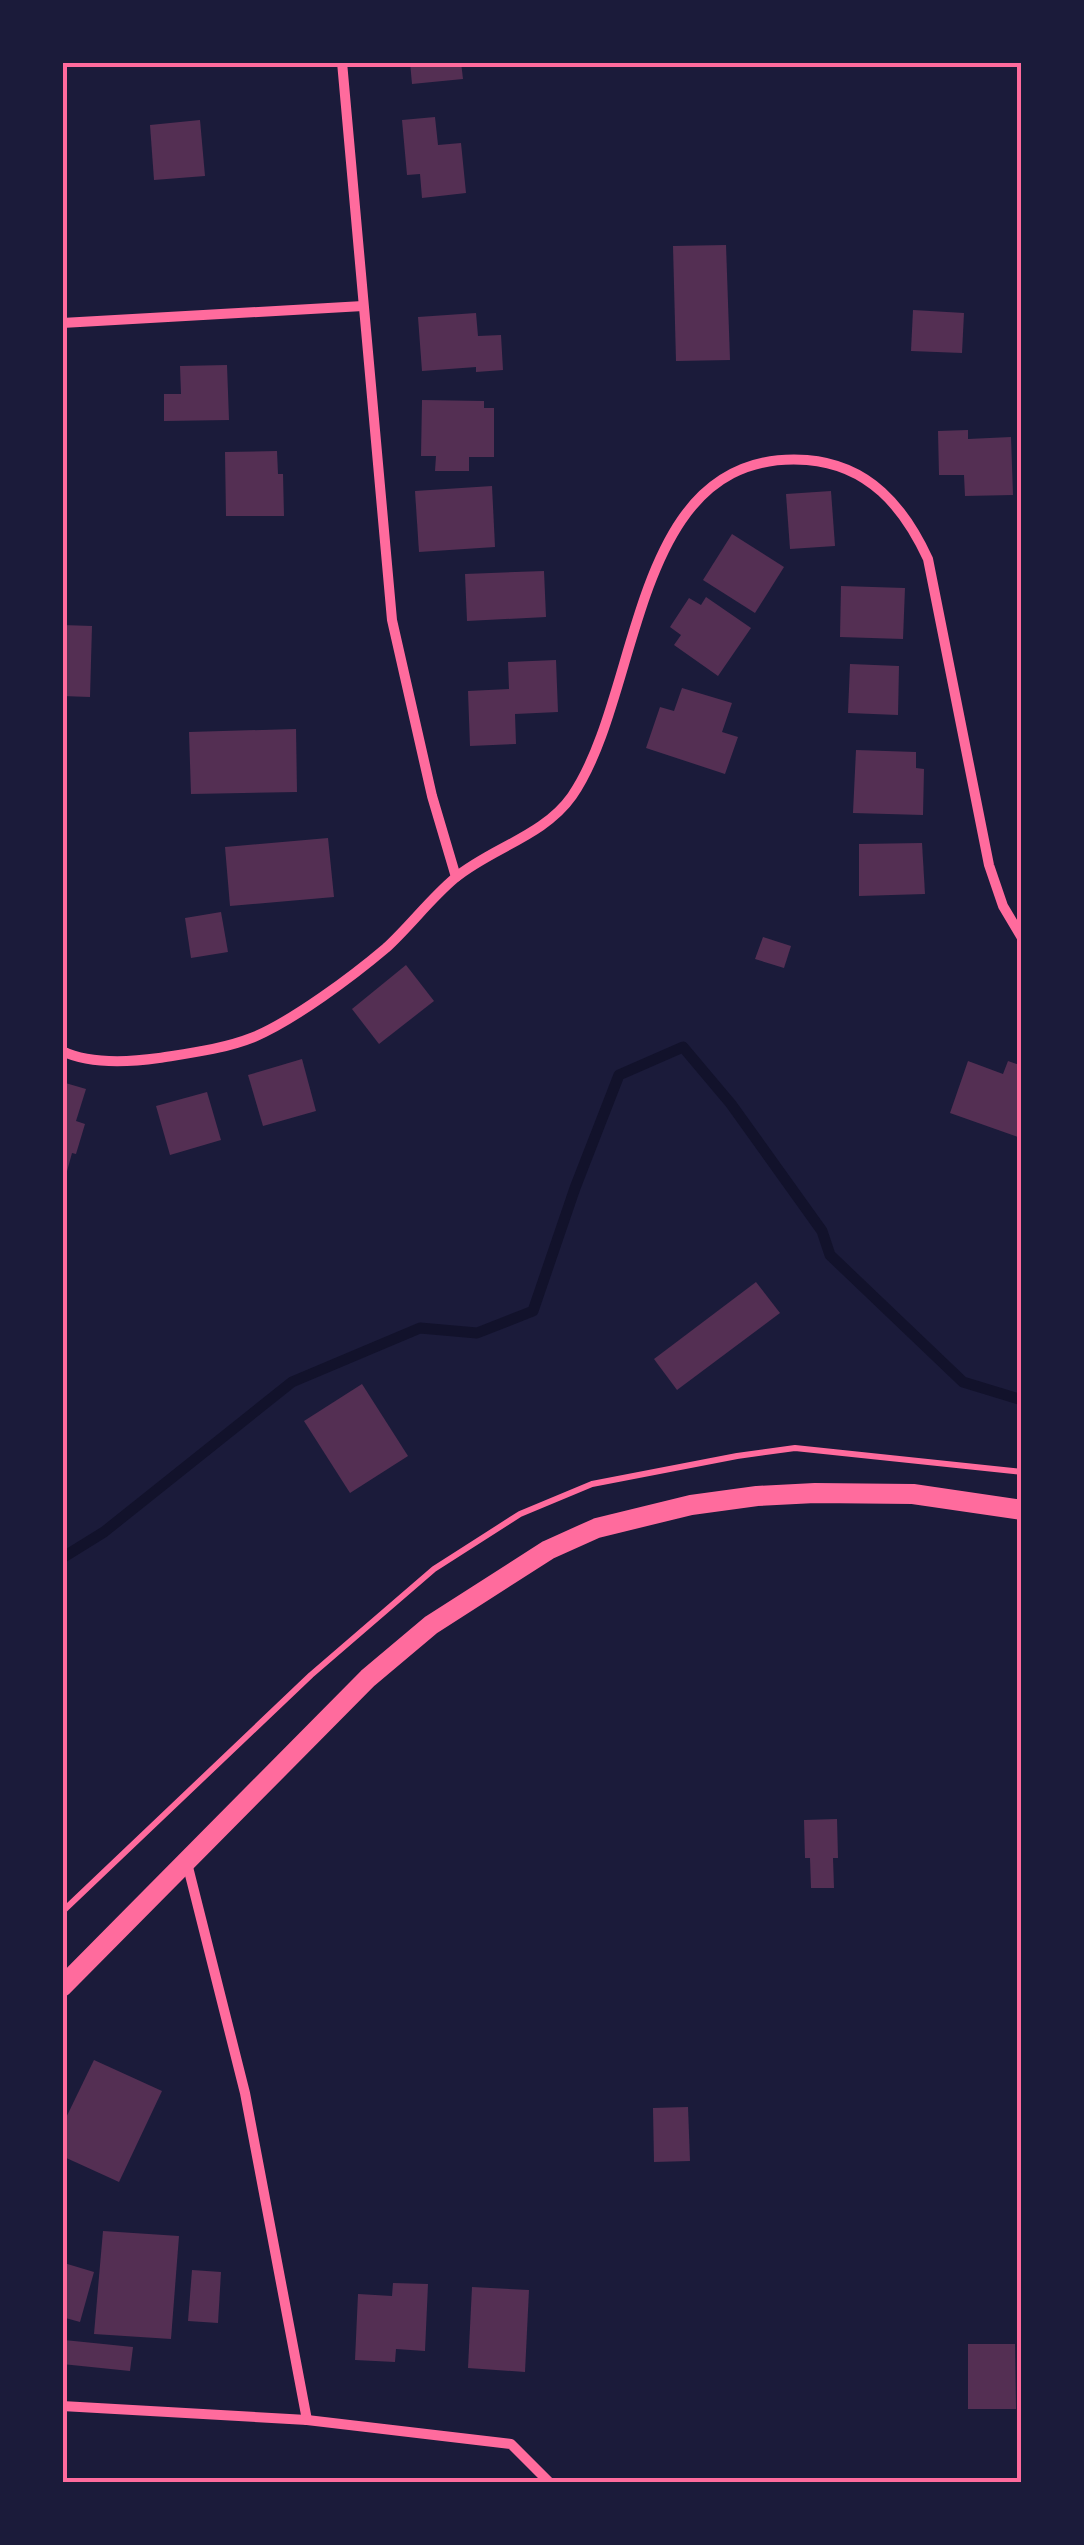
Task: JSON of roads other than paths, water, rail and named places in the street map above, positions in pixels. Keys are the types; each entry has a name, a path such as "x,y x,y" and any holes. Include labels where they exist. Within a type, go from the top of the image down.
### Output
{"main road":[{"path":"62,1986 368,1678 430,1625 548,1550 597,1528 691,1505 815,1492 913,1494 1022,1510"}],"street":[{"path":"342,62 392,620 432,796 456,877"},
{"path":"62,323 364,306"},
{"path":"62,1050 76,1057 140,1061 207,1051 256,1036 304,1008 385,949 456,877 527,836 570,799 598,748 654,572 694,501 721,479 748,466 779,458 822,461 859,476 891,497 911,523 928,559 989,865 1003,906 1022,938"},
{"path":"186,1862 245,2093 307,2420"},
{"path":"62,2406 307,2420 511,2444 549,2482"}],"waterway":[{"path":"62,1558 104,1532 292,1382 420,1328 477,1333 533,1311 619,1075 683,1047 731,1104 822,1231 830,1255 963,1382 1022,1400"}]}
